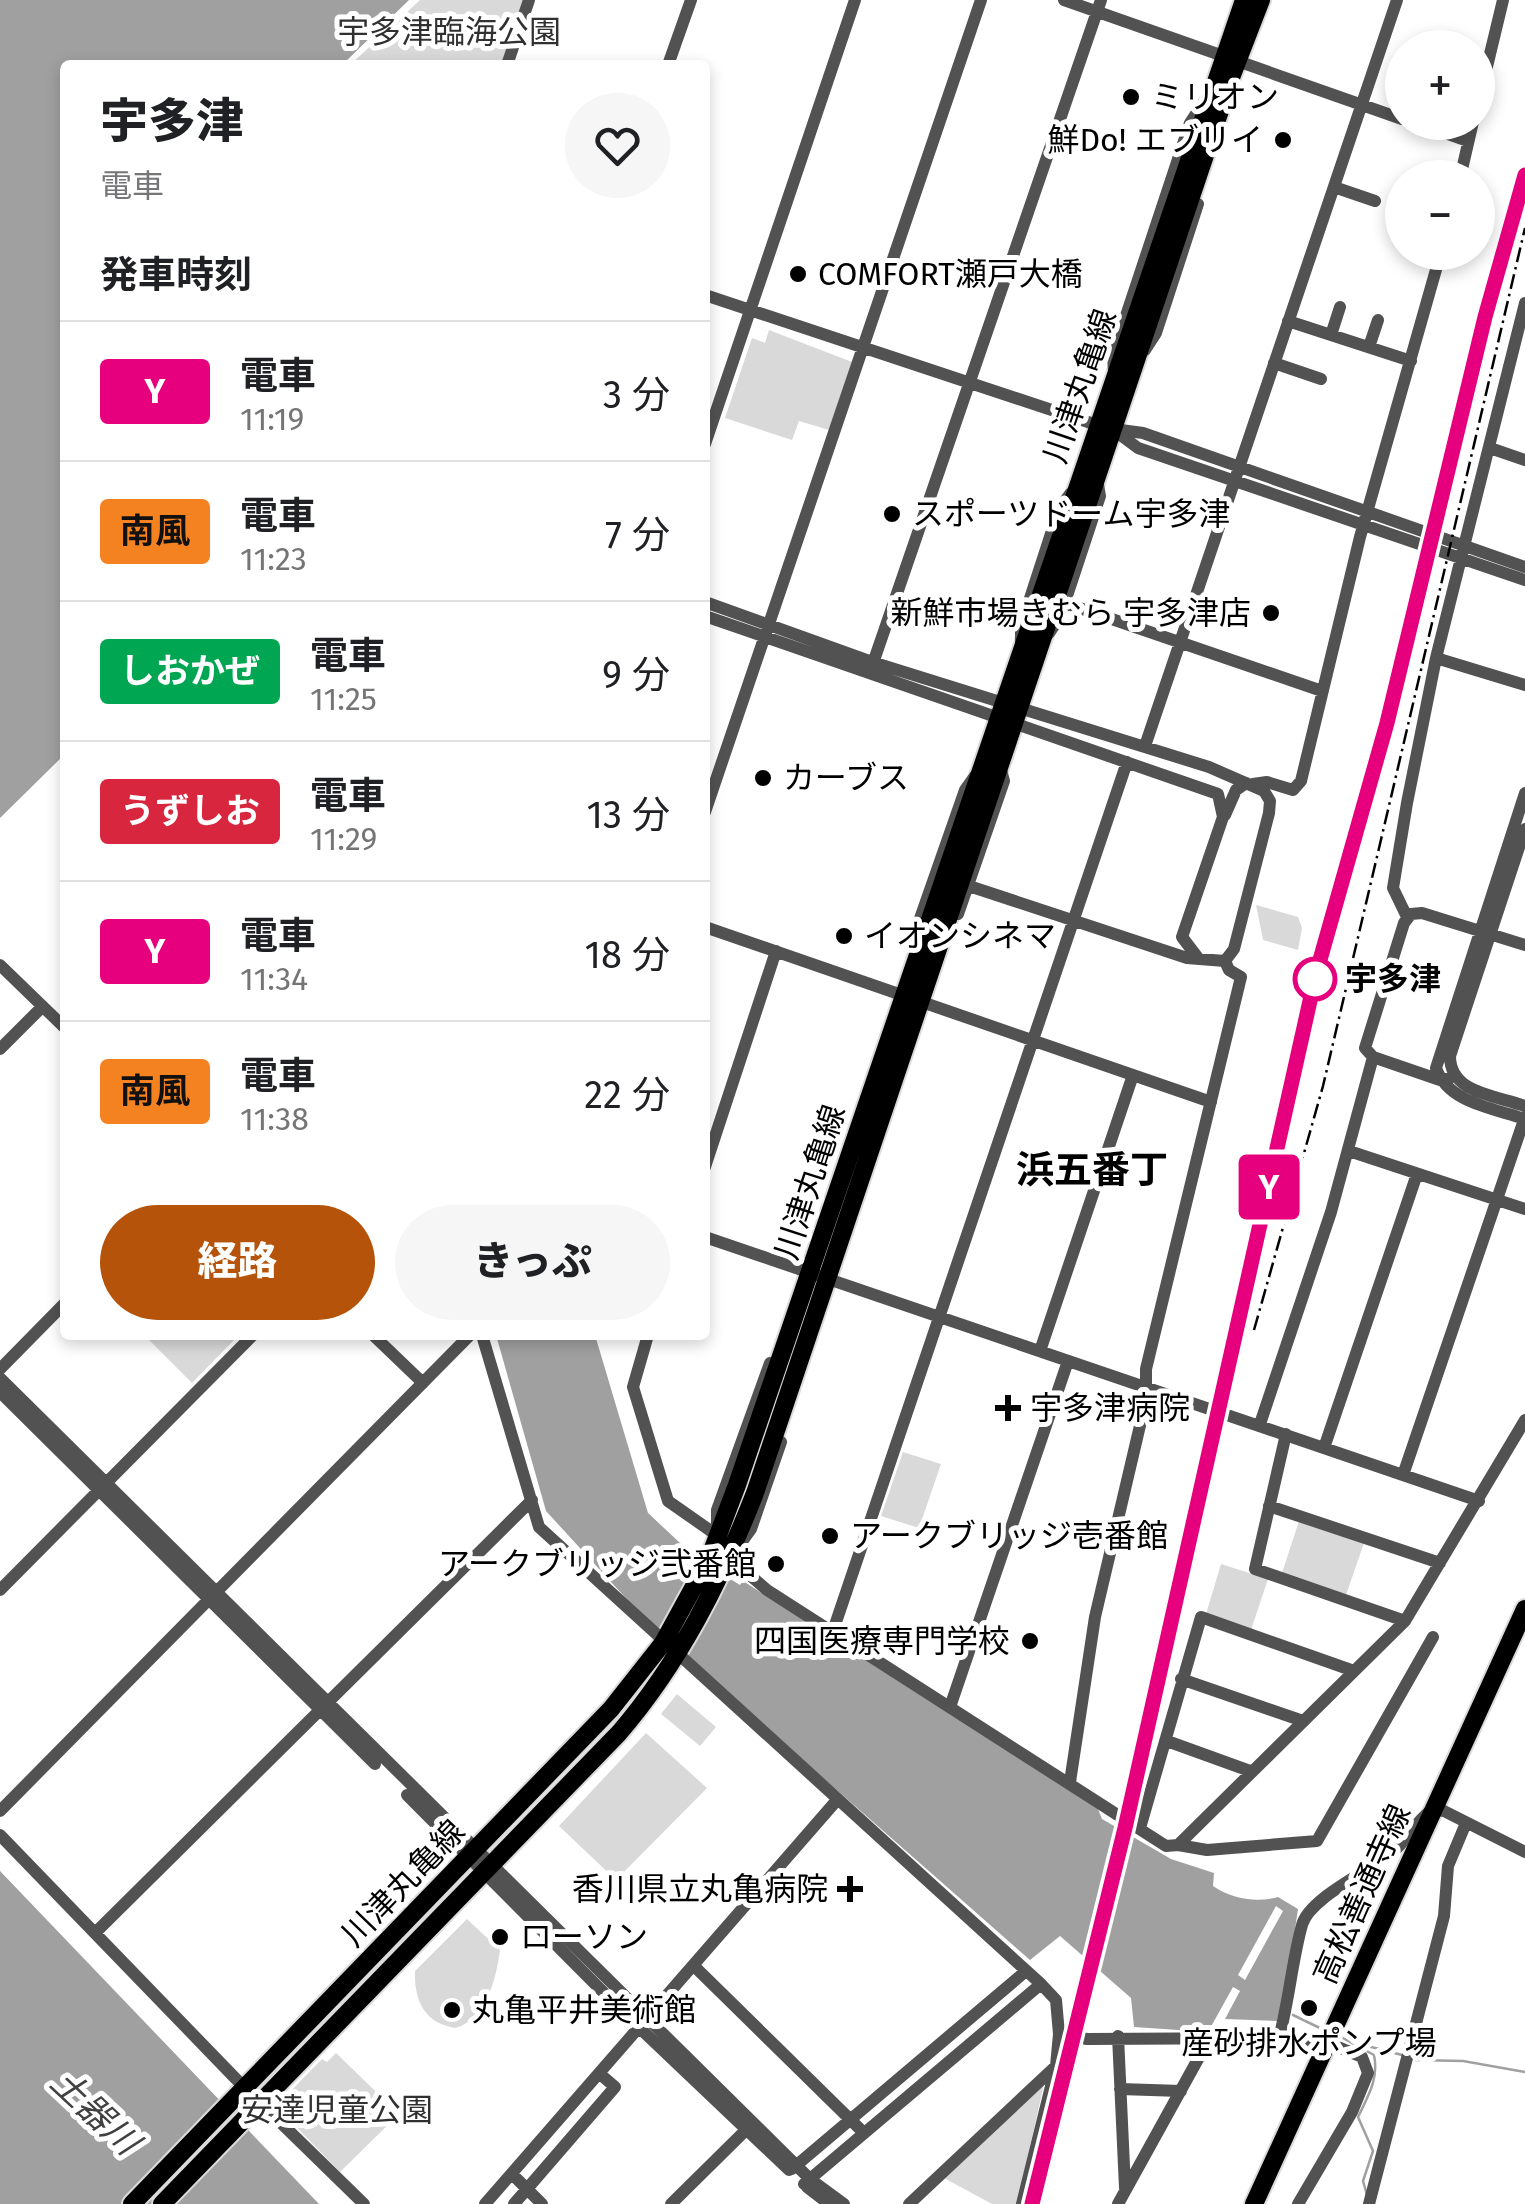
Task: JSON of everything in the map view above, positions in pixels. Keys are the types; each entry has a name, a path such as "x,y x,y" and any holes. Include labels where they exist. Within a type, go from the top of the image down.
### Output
{"main road":[{"name":"川津丸亀線","path":"132,2204 248,2102 487,1869 618,1733 721,1562 990,766 1097,476 1115,379 1217,95 1243,9 1261,0"},
{"name":"川津丸亀線","path":"1031,649 1078,482 1133,370 1217,95"},
{"name":"川津丸亀線","path":"721,1562 718,1536 803,1323"},
{"name":"高松善通寺線","path":"1254,2204 1525,1609"},
{"name":"川津丸亀線","path":"162,2204 248,2102 471,1854 671,1647"}],"street":[{"path":"508,60 529,0"},
{"path":"670,60 691,0"},
{"path":"710,430 855,0"},
{"path":"710,797 981,0"},
{"path":"1064,0 1099,6 1385,112"},
{"path":"1243,9 1269,0"},
{"path":"1145,746 1397,0"},
{"path":"1495,33 1503,0"},
{"path":"871,667 1099,6"},
{"path":"1464,160 1465,140"},
{"path":"1334,187 1375,201"},
{"path":"1164,948 1182,937 1236,790 1250,784 1299,788 1365,519 1435,270"},
{"path":"710,297 1106,428 1143,433 1239,465 1365,519"},
{"path":"1260,1424 1349,1151 1373,1057 1365,1042 1407,918 1393,888 1436,658 1525,303"},
{"path":"1331,335 1340,307"},
{"path":"1369,347 1378,320"},
{"path":"1288,321 1410,361"},
{"path":"1274,362 1320,379"},
{"path":"1106,428 1138,448 1365,519 1525,580"},
{"path":"1490,448 1525,460"},
{"path":"1031,649 1065,602 1100,496 1097,476"},
{"path":"1462,553 1525,567"},
{"path":"1065,602 1322,691"},
{"path":"710,604 767,630 871,667 1009,712 1145,746 1250,784 1269,796 1269,813 1234,949 1225,961"},
{"path":"710,617 767,630"},
{"path":"1436,658 1525,685"},
{"path":"1009,712 1127,762 1211,790 1222,801 1224,817"},
{"path":"833,1630 1127,762"},
{"path":"928,950 953,926 969,886 1004,781 990,766"},
{"path":"1403,1475 1525,1118 1456,1095 1446,1078 1483,933 1525,793"},
{"path":"1483,933 1525,829"},
{"path":"969,886 1187,958 1225,961"},
{"path":"1407,918 1422,913 1525,946"},
{"path":"710,929 1212,1102"},
{"path":"1182,937 1198,958"},
{"path":"710,1151 776,951"},
{"path":"1070,1782 1095,1617 1146,1388 1146,1369 1241,976 1229,970 1225,961"},
{"path":"0,965 60,1023"},
{"path":"0,1049 42,1007"},
{"path":"1373,1057 1525,1106"},
{"path":"1040,1350 1132,1076"},
{"path":"1349,1151 1525,1209"},
{"path":"1324,1448 1417,1174"},
{"path":"710,1238 1479,1501"},
{"path":"0,1369 60,1308"},
{"path":"0,1590 248,1340"},
{"path":"378,1340 423,1383"},
{"path":"0,1811 465,1340"},
{"path":"484,1340 539,1527 1056,2000 1056,2066 1022,2204"},
{"path":"647,1340 633,1386 668,1501 718,1536"},
{"path":"950,1707 1068,1361"},
{"path":"0,1378 102,1487"},
{"path":"0,1392 214,1596 645,2025 832,2202"},
{"path":"1178,1845 1405,1621 1525,1420"},
{"path":"1286,1434 1254,1569 1405,1621"},
{"path":"96,1932 532,1500"},
{"path":"1269,1506 1440,1563"},
{"path":"721,1562 1166,1846 1207,1850 1317,1842 1433,1636"},
{"path":"1140,1828 1200,1617 1354,1671"},
{"path":"1182,1680 1303,1721"},
{"path":"1166,1741 1250,1770"},
{"path":"485,2204 645,2025 837,1800"},
{"path":"1279,2038 1293,1986 1302,1923 1313,1908 1396,1849 1418,1819 1433,1809 1525,1852"},
{"path":"1369,2204 1444,1916 1448,1866 1466,1823"},
{"path":"0,1834 96,1932 248,2102 364,2204"},
{"path":"694,1966 864,2133"},
{"path":"793,2168 1026,1971"},
{"path":"807,2181 1041,1984"},
{"path":"1059,2034 1087,2039 1279,2038 1338,2048 1362,2057 1368,2073 1352,2112 1298,2204"},
{"path":"1118,2036 1125,2191"},
{"path":"1118,2204 1208,2040"},
{"path":"933,2049 946,2063"},
{"path":"909,2204 1056,2066"},
{"path":"514,2204 614,2086 600,2074"},
{"path":"1120,2089 1181,2090"},
{"path":"670,2204 750,2126"},
{"path":"542,2140 558,2154"},
{"path":"512,2174 542,2204"}],"green space":[{"name":"宇多津臨海公園","path":"420,0 523,0 503,60 355,60"},
{"path":"769,330 852,362 829,430 799,421 792,440 725,418 752,338 765,343"},
{"path":"1256,905 1298,917 1302,928 1298,950 1263,940"},
{"path":"149,1340 234,1340 192,1383"},
{"path":"903,1452 941,1464 919,1528 881,1516"},
{"path":"1299,1521 1364,1543 1346,1595 1282,1573"},
{"path":"1221,1564 1268,1579 1251,1630 1206,1614"},
{"path":"677,1694 716,1727 700,1746 661,1714"},
{"path":"646,1733 707,1788 616,1880 559,1826"},
{"path":"467,1919 500,1950 496,1974 482,2008 466,2024 455,2028 436,2021 423,2008 416,1991 415,1971"},
{"name":"安達児童公園","path":"336,2053 399,2114 340,2172 276,2106 322,2059 327,2062"},
{"path":"1044,2084 1017,2204 992,2204 944,2178"}],"water":[{"path":"0,0 409,0 347,60 60,60 60,759 0,818"},
{"path":"497,1340 596,1340 648,1513 695,1557 740,1585 743,1581 1098,1809 1102,1819 1171,1859 1214,1873 1213,1886 1253,1900 1278,1897 1298,1909 1283,2009 1277,2021 1225,2019 1240,1991 1233,1987 1208,2032 1134,2027 1131,1998 1060,1936 1030,1960 655,1630 546,1511","holes":["1276,1906 1283,1911 1245,1980 1238,1975"]},
{"name":"土器川","path":"0,1871 319,2204 0,2204"}],"waterway":[{"path":"1293,2015 1324,2030"},
{"path":"1341,2037 1374,2055 1374,2080 1358,2117 1373,2151 1363,2181 1367,2195"},
{"path":"1352,2042 1402,2055"},
{"path":"1416,2060 1463,2061 1525,2072"}],"railway":[{"path":"1032,2204 1125,1829 1316,974 1387,723 1485,317 1525,175"},
{"path":"1254,1330 1323,1086 1525,228"}],"train":[{"name":"Y","path":"1032,2204 1125,1828 1316,974 1387,723 1485,317 1525,175"}],"place":[{"name":"ミリオン","path":"1131,97"},
{"name":"鮮Do! エブリイ","path":"1283,140"},
{"name":"COMFORT瀬戸大橋","path":"798,274"},
{"name":"スポーツドーム宇多津","path":"892,514"},
{"name":"新鮮市場きむら 宇多津店","path":"1271,613"},
{"name":"カーブス","path":"763,778"},
{"name":"イオンシネマ","path":"844,936"},
{"name":"宇多津","path":"1315,979"},
{"name":"宇多津病院","path":"1008,1408"},
{"name":"アークブリッジ壱番館","path":"830,1536"},
{"name":"アークブリッジ弐番館","path":"776,1564"},
{"name":"四国医療専門学校","path":"1030,1641"},
{"name":"香川県立丸亀病院","path":"850,1889"},
{"name":"ローソン","path":"500,1937"},
{"name":"産砂排水ポンプ場","path":"1309,2008"},
{"name":"丸亀平井美術館","path":"452,2010"}],"district":[{"name":"浜五番丁","path":"1092,1170"}]}
